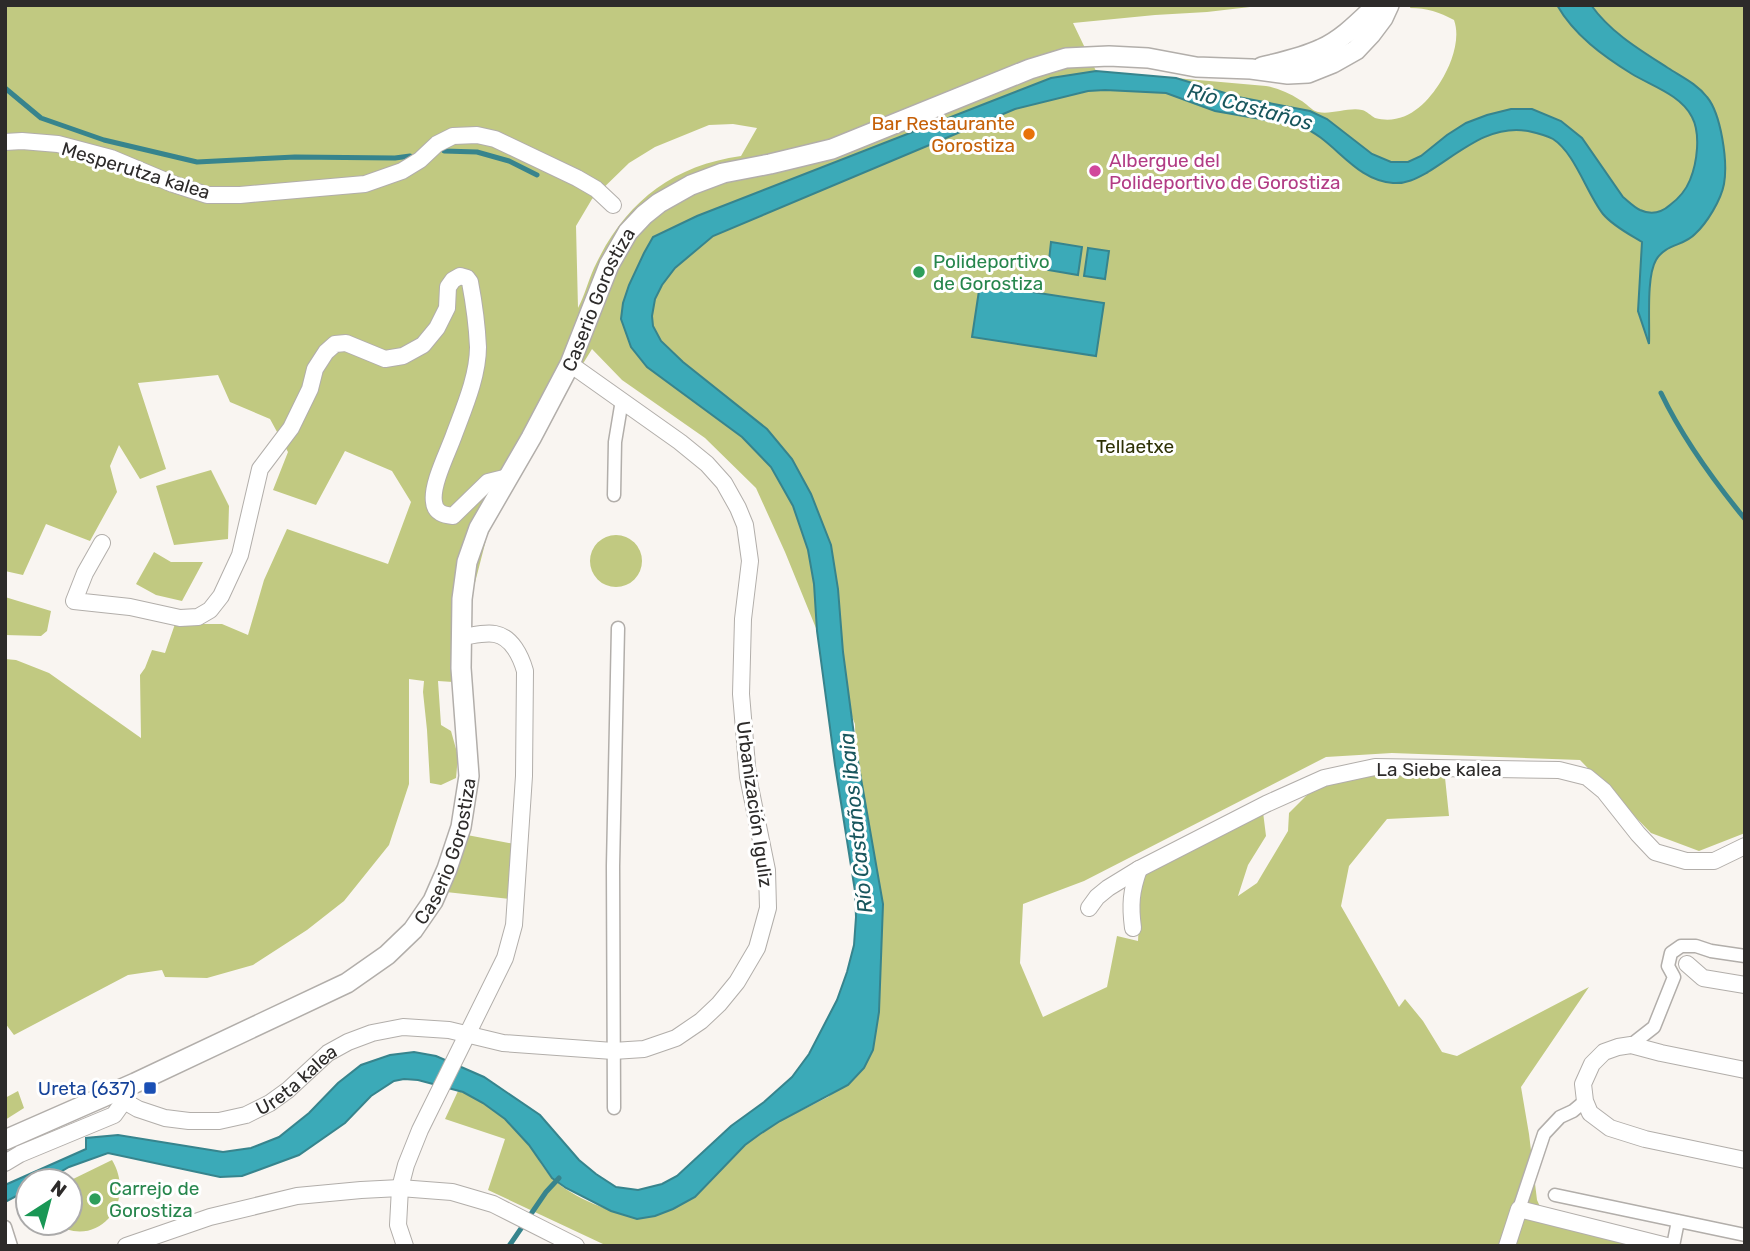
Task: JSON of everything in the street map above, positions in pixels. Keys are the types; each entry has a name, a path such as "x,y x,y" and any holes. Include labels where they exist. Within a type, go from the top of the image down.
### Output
{"street":[{"name":"Caserio Gorostiza","path":"1260,71 1323,48 1345,34 1377,5"},
{"path":"1308,81 1309,69 1317,59 1359,32 1377,5"},
{"name":"Caserio Gorostiza","path":"121,1096 347,983 387,955 413,930 433,901 461,827 469,776 461,668 462,599 467,562 479,528 570,364 609,265 628,232 644,215 691,185 723,173 832,149 1030,69 1066,58 1135,57 1196,66 1260,71 1308,81 1356,50 1383,18 1389,5"},
{"name":"Mesperutza kalea","path":"5,142 58,144 111,158 207,195 240,195 365,184 402,171 420,160 437,144 453,136 477,135 495,139 578,178 613,205"},
{"path":"102,543 85,573 74,601 130,607 180,618 198,617 210,610 221,596 240,555 260,470 291,428 310,389 315,369 326,352 335,344 345,343 385,359 402,356 423,345 437,328 447,308 448,288 453,280 460,276 471,282 478,348 463,410 435,486 434,502 437,510 444,515 453,516 488,482 508,477"},
{"name":"Urbanización Iguliz","path":"467,1034 503,1043 614,1051 644,1049 676,1038 710,1013 737,982 757,948 768,908 767,870 748,777 741,694 743,619 750,561 745,525 724,483 707,464 570,364"},
{"path":"614,495 615,442 622,400"},
{"path":"614,1108 613,866 618,628"},
{"path":"405,1246 398,1225 400,1188 406,1165 420,1130 505,958 514,925 524,776 525,671 511,643 505,638 495,634 461,637"},
{"name":"La Siebe kalea","path":"1089,908 1108,888 1139,869 1266,804 1324,778 1375,767 1559,770 1587,777 1604,791 1655,852 1686,861 1714,861 1745,846"},
{"path":"1133,928 1131,890 1139,869"},
{"path":"1631,1045 1654,1027 1674,977 1668,966 1671,953 1681,946 1696,946 1745,956"},
{"path":"1686,964 1703,978 1745,985"},
{"name":"Ureta kalea","path":"121,1096 138,1108 165,1118 219,1121 246,1115 270,1103 328,1054 348,1042 372,1033 403,1027 467,1034"},
{"path":"1745,1070 1661,1054 1631,1045 1618,1046 1604,1052 1592,1063 1583,1084 1590,1113 1610,1128 1645,1139 1745,1160"},
{"path":"5,1140 121,1096"},
{"path":"5,1163 20,1154 114,1115 121,1096"},
{"path":"1507,1246 1544,1134 1560,1117 1585,1101"},
{"path":"128,1245 210,1217 297,1196 400,1188 453,1192 493,1204 576,1246"},
{"path":"1555,1195 1745,1235"},
{"path":"1519,1209 1667,1246"},
{"path":"1673,1246 1678,1222"},
{"path":"5,1227 11,1246"}],"green space":[{"name":"Tellaetxe","path":"5,5 1267,5 1073,23 1096,71 1266,86 1288,93 1318,112 1357,109 1386,120 1405,116 1429,98 1441,81 1454,52 1454,20 1433,11 1410,8 1411,5 1745,5 1745,833 1699,851 1651,833 1580,760 1392,753 1326,757 1084,881 1023,904 1020,963 1043,1017 1107,987 1117,936 1138,941 1140,902 1137,891 1146,873 1263,812 1266,836 1248,865 1238,896 1257,883 1288,831 1289,813 1324,778 1444,768 1449,816 1387,819 1349,866 1341,906 1399,1007 1405,999 1423,1021 1442,1052 1457,1056 1589,987 1521,1087 1537,1200 1547,1222 1644,1246 603,1246 488,1190 505,1139 445,1119 458,1091 489,1106 508,1121 550,1175 562,1186 593,1204 637,1219 780,1121 828,1097 864,1068 855,724 756,488 705,438 622,380 592,349 534,443 487,536 470,602 468,683 438,681 441,725 451,731 458,756 456,778 441,785 430,783 424,681 409,679 409,784 389,845 344,901 307,930 253,965 207,978 165,977 162,970 128,975 14,1035 5,1023 5,659 16,660 49,673 141,738 140,675 152,650 165,653 175,624 222,624 248,635 264,580 287,529 388,564 411,502 392,471 345,451 316,505 273,490 288,452 270,419 230,402 218,375 138,383 166,469 140,479 119,445 110,466 117,492 90,541 46,524 23,575 5,571","holes":["733,124 757,128 741,156 716,161 671,179 635,207 606,245 578,308 576,226 592,199 629,163 655,147 709,125"]},
{"path":"211,470 229,506 228,539 174,545 156,486"},
{"path":"616,535 626,537 634,543 640,551 640,571 634,579 626,585 616,587 606,585 598,579 592,571 590,561 592,551 598,543 606,537"},
{"path":"154,552 171,562 203,562 182,601 156,595 136,584"},
{"path":"5,597 51,611 47,631 41,636 5,635"},
{"path":"467,835 514,844 511,899 446,892"},
{"path":"18,1091 24,1108 5,1120 5,1098"},
{"name":"Carrejo de Gorostiza","path":"112,1160 119,1176 120,1192 116,1207 108,1218 98,1227 84,1231 84,1174"}],"water":[{"path":"1557,5 1591,5 1626,40 1699,88 1712,105 1720,126 1725,174 1720,197 1713,211 1691,238 1664,251 1656,260 1650,289 1649,344 1638,311 1642,242 1616,226 1603,214 1568,154 1553,139 1528,131 1500,132 1475,142 1416,178 1403,183 1393,183 1367,175 1324,140 1300,126 1215,111 1166,93 1088,91 1015,109 713,236 675,268 662,285 655,299 652,316 653,326 661,341 683,362 767,429 792,459 811,494 831,545 856,750 883,904 879,1012 873,1050 864,1068 848,1085 760,1134 745,1145 695,1197 655,1216 637,1219 611,1211 552,1178 529,1145 505,1119 483,1103 463,1092 418,1080 394,1081 371,1096 345,1123 299,1155 242,1176 220,1177 108,1153 69,1167 46,1167 86,1149 86,1138 118,1135 223,1152 251,1148 279,1137 361,1065 390,1055 414,1052 436,1056 484,1077 540,1115 579,1160 616,1187 638,1190 662,1184 677,1176 731,1126 792,1077 809,1054 837,1000 847,972 854,945 856,917 855,891 835,765 808,550 793,506 771,467 742,437 647,367 631,347 621,319 623,303 653,237 697,216 1051,78 1096,71 1176,78 1238,97 1310,111 1327,119 1372,154 1391,162 1408,162 1421,156 1466,123 1487,115 1511,109 1532,109 1561,121 1582,138 1623,197 1633,206 1648,212 1663,210 1681,194 1692,173 1697,140 1692,117 1673,97 1610,60 1590,44"},
{"path":"1051,242 1082,247 1078,275 1048,270"},
{"path":"1088,248 1109,251 1105,279 1084,276"},
{"path":"980,284 1104,303 1096,356 972,337"},
{"path":"14,1181 14,1197 5,1202 5,1185"}],"waterway":[{"path":"5,88 41,118 104,140 197,162 295,157 410,156"},
{"path":"444,151 477,152 509,161 537,175"},
{"path":"1661,393 1699,459 1745,519"},
{"path":"509,1246 546,1192 559,1178"}],"place":[{"name":"Bar Restaurante Gorostiza","path":"1029,134"},
{"name":"Albergue del Polideportivo de Gorostiza","path":"1095,171"},
{"name":"Polideportivo de Gorostiza","path":"919,272"},
{"name":"Ureta (637)","path":"150,1088"},
{"name":"Carrejo de Gorostiza","path":"95,1199"}],"water label":[{"name":"Río Castaños","path":"1250,107"},
{"name":"Río Castaños ibaia","path":"856,823"}]}
